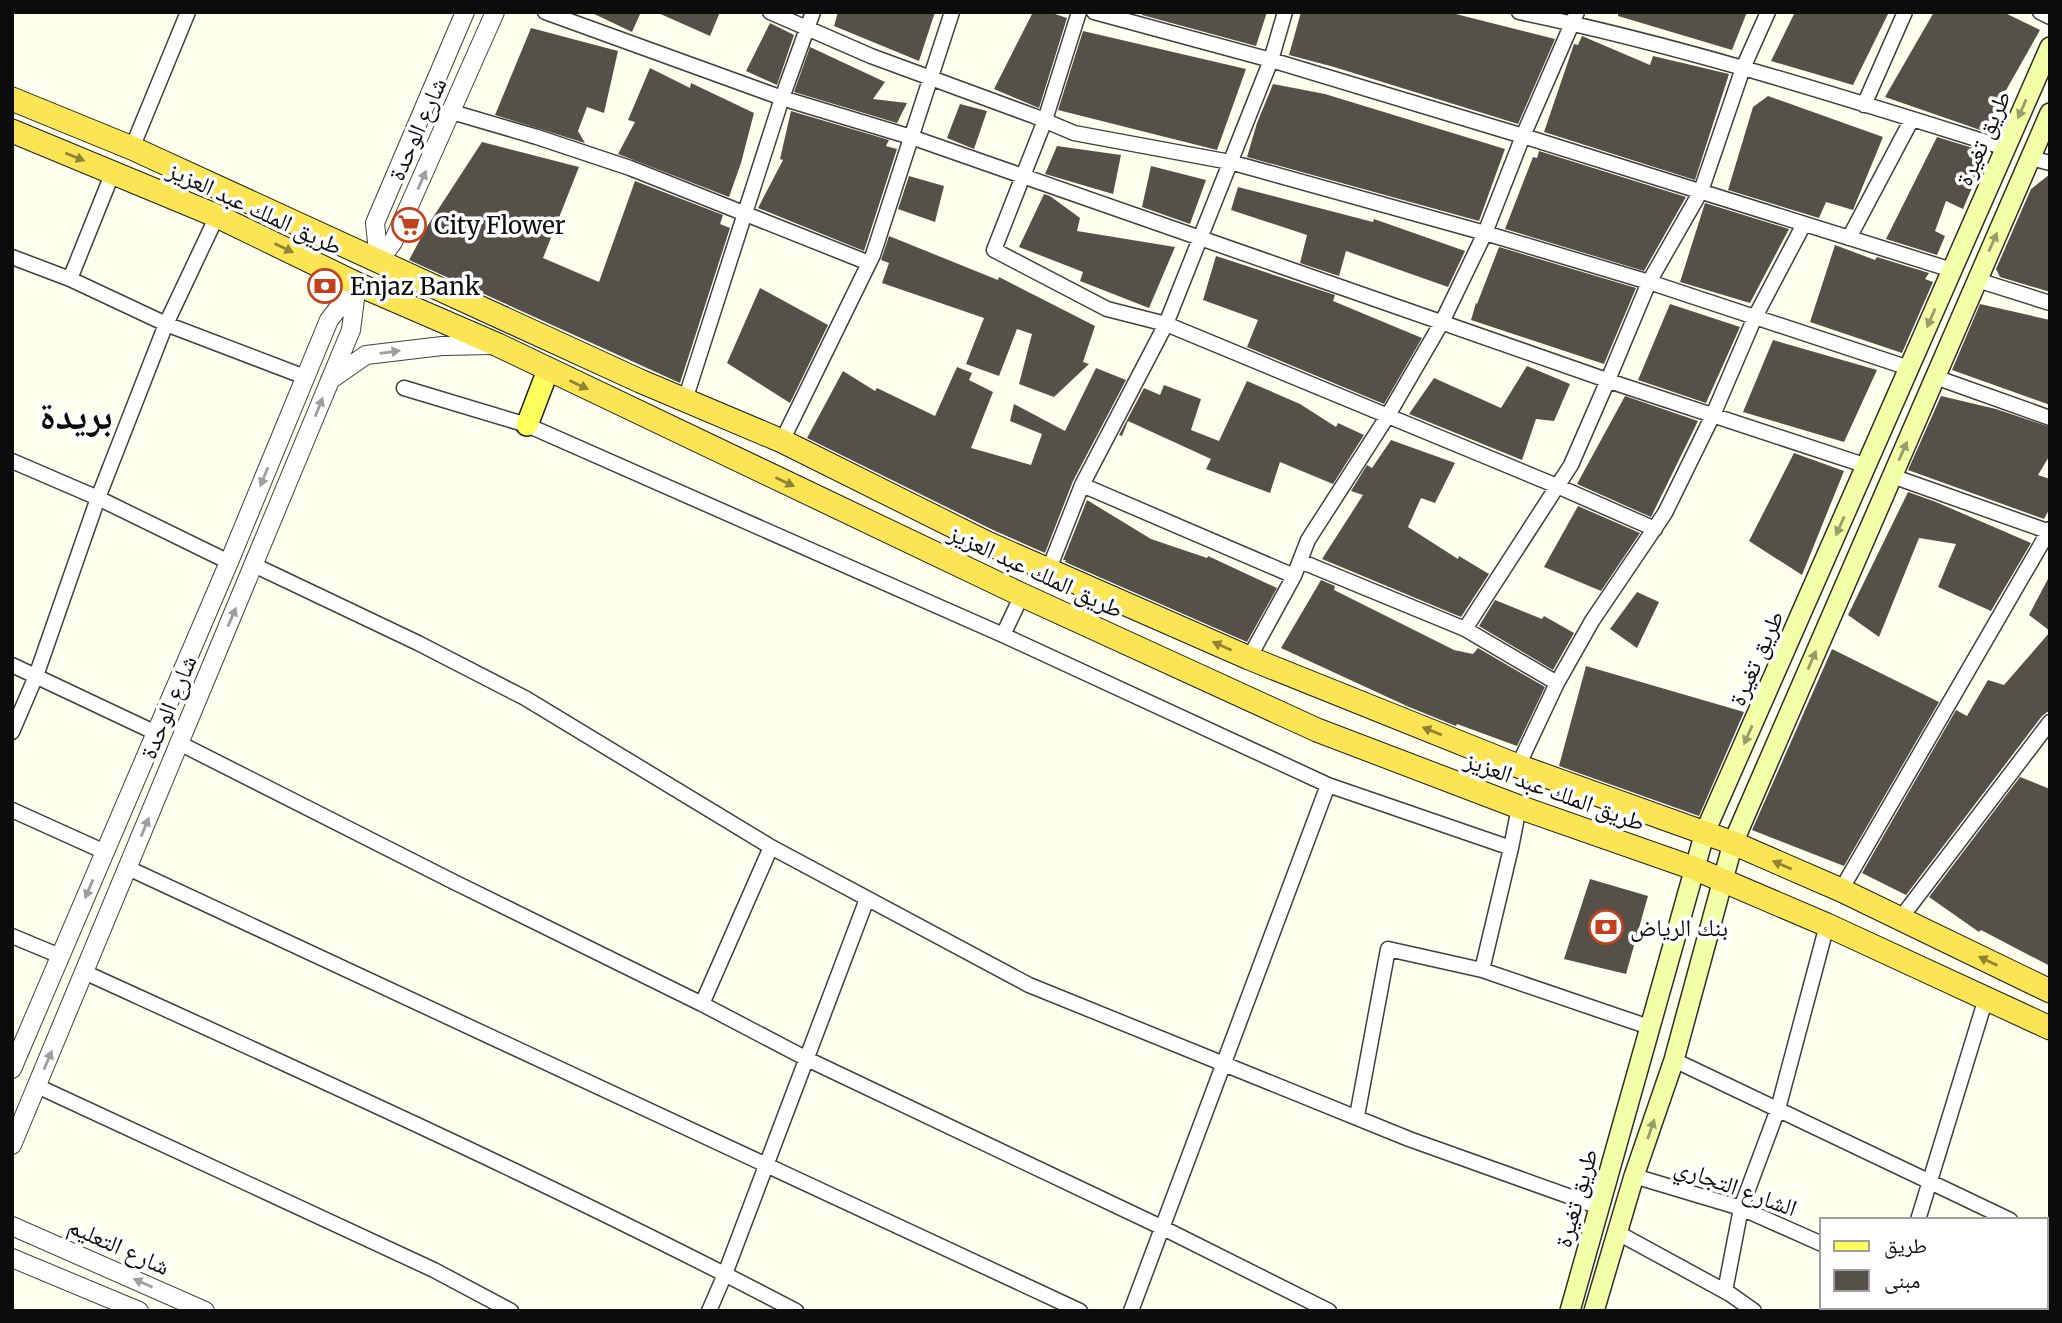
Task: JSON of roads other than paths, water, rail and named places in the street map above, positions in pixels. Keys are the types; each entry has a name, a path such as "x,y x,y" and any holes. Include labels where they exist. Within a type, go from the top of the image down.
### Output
{"highway":[{"name":"طريق الملك عبد العزيز","path":"12,99 132,148 685,400 782,441 986,543 1249,658 1518,766 1732,843 1841,890 2049,990"},
{"name":"طريق الملك عبد العزيز","path":"12,131 217,216 357,284 498,345 1022,595 1317,730 1519,807 1696,869 1827,925 2050,1028"}],"main road":[{"name":"طريق تغيرة","path":"1570,1311 1705,832 2050,47"},
{"name":"طريق تغيرة","path":"1594,1311 1634,1175 1674,1060 1732,843 2050,113"},
{"path":"527,425 548,370"}],"street":[{"path":"132,148 188,12"},
{"path":"379,261 375,223 465,12"},
{"name":"شارع الوحدة","path":"379,261 393,242 495,12"},
{"path":"545,12 782,98 911,136 1608,380 1867,466"},
{"path":"770,12 871,56 1074,133 1230,162 1485,233 1648,282 1909,368"},
{"path":"685,400 744,213 813,12"},
{"path":"782,441 869,263 952,12"},
{"path":"1079,12 1045,120 994,250 1107,309 1166,324 1655,528"},
{"path":"1094,12 1271,60 1524,136 1952,270"},
{"path":"1049,569 1082,485 1166,324 1271,60 1285,12"},
{"path":"1519,12 1576,18 2006,148"},
{"path":"1465,629 1571,465 1648,282 1701,191 1743,68 1768,12"},
{"path":"1864,104 1905,12"},
{"path":"2040,12 2050,17"},
{"path":"1249,658 1294,576 1308,540 1387,417 1442,322 1485,233 1576,18"},
{"path":"452,112 631,168 869,263"},
{"path":"1849,238 1912,119"},
{"path":"2031,158 2050,163"},
{"path":"71,279 113,173"},
{"path":"12,732 36,676 98,498 166,324 217,216"},
{"path":"1518,766 1557,682 1592,621 1665,513 1713,415 1755,317 1804,224"},
{"path":"12,257 71,279 166,324 305,377"},
{"path":"1977,280 2050,303"},
{"path":"12,1069 229,562 329,320 357,284"},
{"name":"شارع الوحدة","path":"12,1145 351,330 357,284"},
{"path":"330,380 366,355 442,346 498,345"},
{"path":"1935,377 2050,418"},
{"path":"404,388 527,425 1003,635 1328,785 1511,848"},
{"path":"12,461 98,498 229,562"},
{"path":"1841,890 2049,531 1892,476"},
{"path":"1082,485 1294,576"},
{"path":"1300,561 1465,629 1557,682"},
{"path":"254,565 418,643 525,698 771,847 1029,985 1409,1139 1599,1206"},
{"path":"1003,635 1022,595"},
{"path":"12,665 156,733"},
{"path":"1900,919 2050,722"},
{"path":"179,743 807,1059 1161,1227 1329,1311"},
{"path":"1131,1311 1328,785"},
{"path":"1482,970 1519,807"},
{"path":"12,810 105,852"},
{"path":"702,1004 771,847"},
{"path":"128,868 1080,1311"},
{"path":"709,1311 867,899"},
{"path":"1725,1291 1741,1208 1778,1109 1827,925"},
{"path":"12,936 60,957"},
{"path":"1357,1116 1388,948 1482,970 1649,1027"},
{"path":"84,972 492,1160 796,1311"},
{"path":"1919,1218 1986,998"},
{"path":"1674,1060 2006,1218"},
{"path":"37,1086 434,1270 510,1311"},
{"name":"الشارع التجاري","path":"1634,1175 1741,1208 1820,1243"},
{"name":"شارع التعليم","path":"12,1226 205,1311"},
{"path":"1618,1233 1725,1291 1754,1311"},
{"name":"شارع التعليم","path":"12,1258 139,1311"}],"place":[{"name":"City Flower","path":"409,225"},
{"name":"Enjaz Bank","path":"325,286"},
{"name":"بنك الرياض","path":"1606,927"}],"district":[{"name":"بريدة","path":"76,415"}]}
